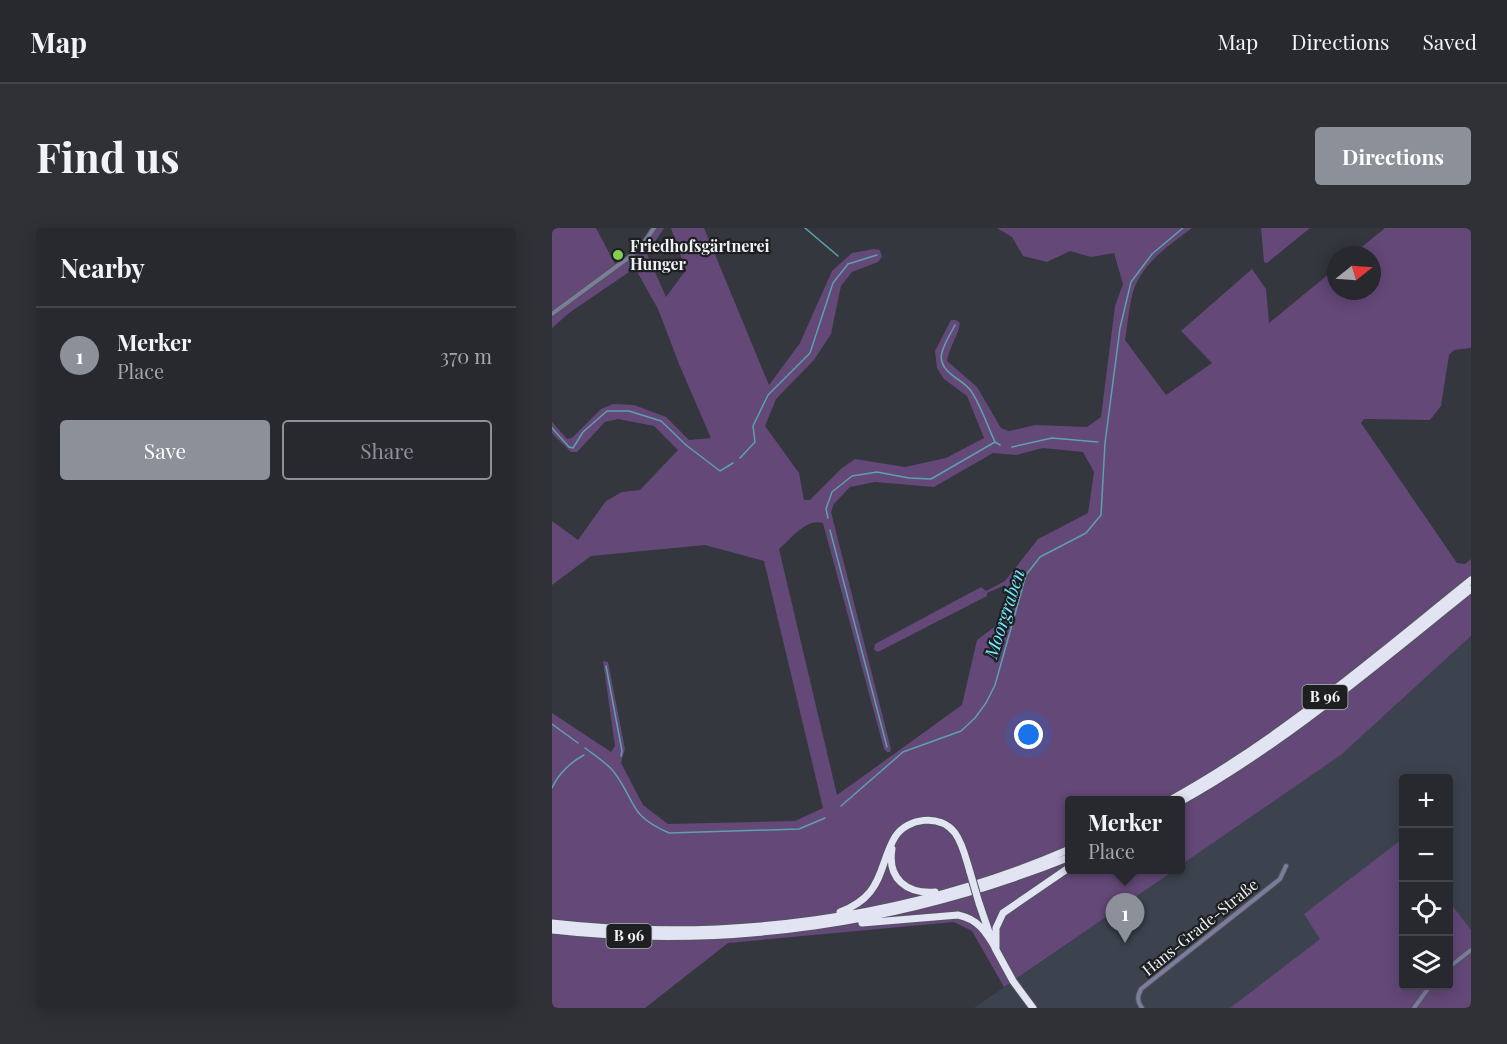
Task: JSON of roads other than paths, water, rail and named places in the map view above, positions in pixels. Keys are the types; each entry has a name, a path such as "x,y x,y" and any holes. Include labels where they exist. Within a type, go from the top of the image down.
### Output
{"highway":[{"name":"B 96","path":"1178,796 1270,738 1328,695 1471,580"},
{"name":"B 96","path":"1185,799 1274,744 1471,589"},
{"path":"830,917 849,909 869,893 880,875 894,840 905,827 918,821 942,823 950,828 958,840 996,949"},
{"path":"894,840 891,863 900,881 914,891 924,893 950,891"},
{"name":"B 96","path":"552,923 651,930 705,929 787,923 830,917 950,891 1025,867 1065,851"},
{"name":"B 96","path":"552,930 661,937 706,936 840,923 922,906 1025,875 1065,859"},
{"path":"996,949 996,928 1003,913 1065,870"},
{"path":"840,923 958,915 967,917 980,925 1013,981 1033,1008"}],"street":[{"path":"644,228 650,234"},
{"path":"552,314 639,250 654,228"},
{"name":"Hans-Grade-Straße","path":"1142,1008 1138,1001 1141,989 1280,879 1287,866"},
{"path":"1453,965 1471,950"},
{"path":"1414,1008 1427,990"}],"waterway":[{"path":"805,228 838,256"},
{"name":"Moorgraben","path":"841,806 903,752 961,731 975,718 995,685 1026,575 1040,557 1086,533 1101,515 1105,443 1120,328 1131,282 1152,254 1183,228"},
{"path":"740,458 755,442 753,426 768,395 810,353 833,283 848,264 877,255"},
{"path":"955,325 942,353 943,366 972,392 995,442"},
{"path":"552,428 569,447 573,448 583,432 607,411 629,411 661,421 686,445 720,471 733,463"},
{"path":"1012,447 1052,438 1098,442"},
{"path":"828,518 826,509 832,492 852,476 877,472 909,478 931,479 995,442 1000,445"},
{"path":"830,530 887,747"},
{"path":"606,666 622,751 621,756"},
{"name":"Moorgraben","path":"552,724 578,743"},
{"name":"Moorgraben","path":"585,748 614,772 640,814 669,833 799,829 825,818"},
{"path":"552,788 565,769 584,755"}],"place":[{"name":"Friedhofsgärtnerei Hunger","path":"618,255"},
{"name":"Merker","path":"1125,943"}]}
